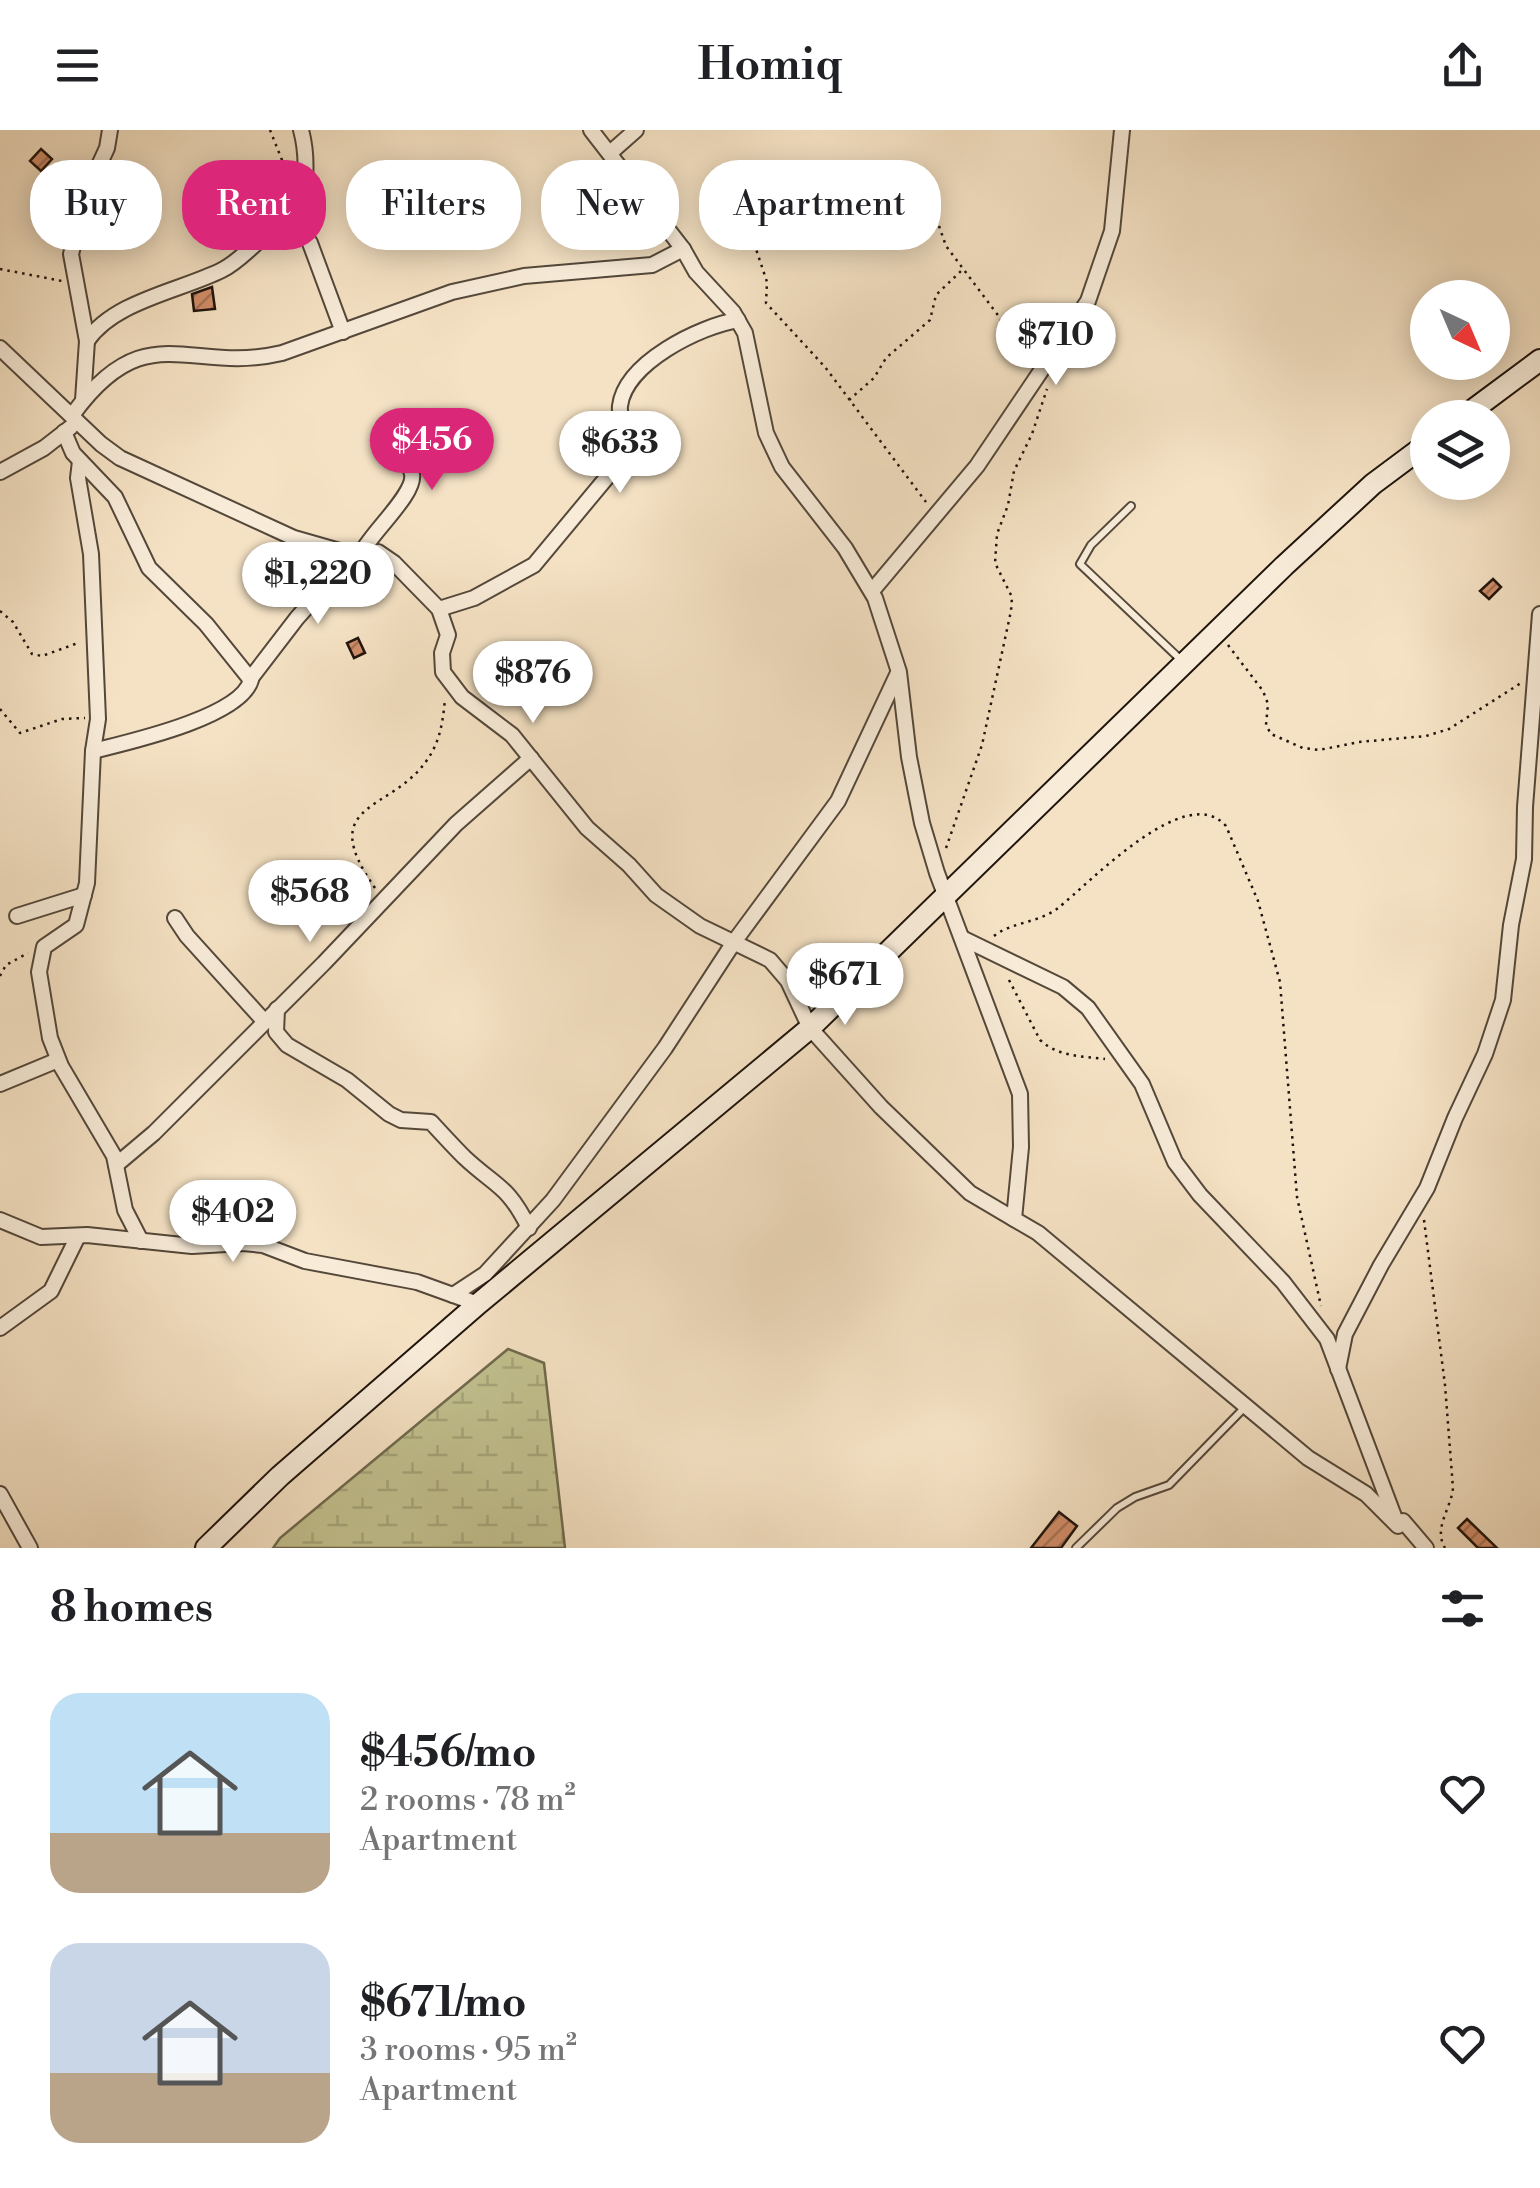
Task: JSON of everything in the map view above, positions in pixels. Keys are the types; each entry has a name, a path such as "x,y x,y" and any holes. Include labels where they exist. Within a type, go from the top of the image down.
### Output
{"main road":[{"path":"1486,400 1540,360"},
{"path":"206,1548 280,1476 478,1304 810,1028 1218,630 1373,484 1410,457"}],"street":[{"path":"84,400 87,341 71,264 88,187 107,148 110,130"},
{"path":"301,130 304,160"},
{"path":"591,130 746,333 766,433 782,468 845,548 872,591 899,672 916,802 937,873 1020,1094 1022,1147 1014,1219"},
{"path":"610,153 636,130"},
{"path":"872,591 937,516 1042,382 1082,313 1098,278 1116,208 1122,130"},
{"path":"0,472 64,432 100,381 137,359 176,352 254,359 452,292 524,276 652,265 683,249"},
{"path":"87,341 102,325 129,308 227,267 248,250"},
{"path":"313,250 342,332"},
{"path":"439,609 474,598 538,562 628,452 631,442 620,409 628,382 674,345 711,326 738,320"},
{"path":"0,348 101,444 142,470 294,538 344,552 378,552 387,556 439,609 448,634 441,664 446,678 462,698 512,735 587,828 656,895 700,926 764,956 783,974 810,1028 881,1108 956,1180 986,1204 1038,1233 1308,1458 1366,1494 1398,1526"},
{"path":"93,751 158,733 215,711 246,692 251,678 306,606 406,496 412,484 409,466 384,426"},
{"path":"64,432 72,451 115,497 149,568 206,624 251,678"},
{"path":"80,460 78,478 89,529 98,720 93,751 88,883 76,926 43,950 39,972 46,1021 58,1060 116,1165 125,1210 141,1242"},
{"path":"1338,1369 1345,1334 1422,1198 1485,1054 1503,1000 1511,924 1524,859 1524,807 1536,735 1540,614"},
{"path":"453,1295 485,1274 529,1228 573,1176 666,1048 734,942 838,801 899,672"},
{"path":"116,1165 154,1133 456,824 531,758"},
{"path":"17,916 84,895"},
{"path":"174,918 264,1021"},
{"path":"962,938 1031,970 1088,1008 1150,1099 1175,1162 1200,1195 1283,1282 1326,1339 1398,1526"},
{"path":"277,1008 276,1032 288,1045 346,1080 390,1114 402,1120 430,1122 466,1160 506,1189 529,1228"},
{"path":"0,1084 58,1060"},
{"path":"0,1220 42,1237 87,1235 192,1246 244,1242 263,1245 305,1261 417,1282 478,1304"},
{"path":"0,1328 51,1291 77,1238"},
{"path":"1,1500 30,1548"},
{"path":"1398,1526 1403,1521 1426,1548"}],"lane":[{"path":"1131,506 1091,546 1080,564 1184,664"},
{"path":"1076,1548 1117,1508 1170,1485 1246,1407"}],"path":[{"path":"270,130 282,160"},
{"path":"937,873 982,745 1011,611 1012,597 994,563 997,534 1014,472 1032,434 1042,382 1012,350 1000,318 946,246 941,229"},
{"path":"756,250 767,282 766,303 825,367 937,516"},
{"path":"0,269 76,284"},
{"path":"849,400 874,378 886,358 930,320 936,295 962,270"},
{"path":"0,611 12,622 28,652 36,656 94,638"},
{"path":"1218,630 1263,692 1268,704 1266,725 1271,734 1302,748 1319,750 1426,736 1449,729 1536,676"},
{"path":"384,900 352,852 352,834 372,804 426,762 441,731 446,678"},
{"path":"0,710 20,733 62,720 98,720"},
{"path":"1127,1064 1058,1053 1049,1048 1040,1040 1023,1000 988,951 998,932 1033,922 1057,908 1106,865 1154,832 1190,815 1206,814 1226,826 1258,901 1280,982 1297,1197 1326,1339"},
{"path":"0,976 14,959 43,950"},
{"path":"1422,1198 1449,1429 1452,1501 1440,1528 1445,1548"}],"green space":[{"path":"508,1349 544,1363 565,1548 273,1548 280,1538"}],"building":[{"path":"41,149 52,159 51,160 31,160"},
{"path":"212,287 215,309 194,311 192,294"},
{"path":"1493,579 1501,587 1489,599 1480,591"},
{"path":"358,638 365,653 354,658 347,643"},
{"path":"1059,1512 1077,1526 1061,1548 1031,1548"},
{"path":"1467,1519 1497,1548 1478,1548 1458,1528"}]}
